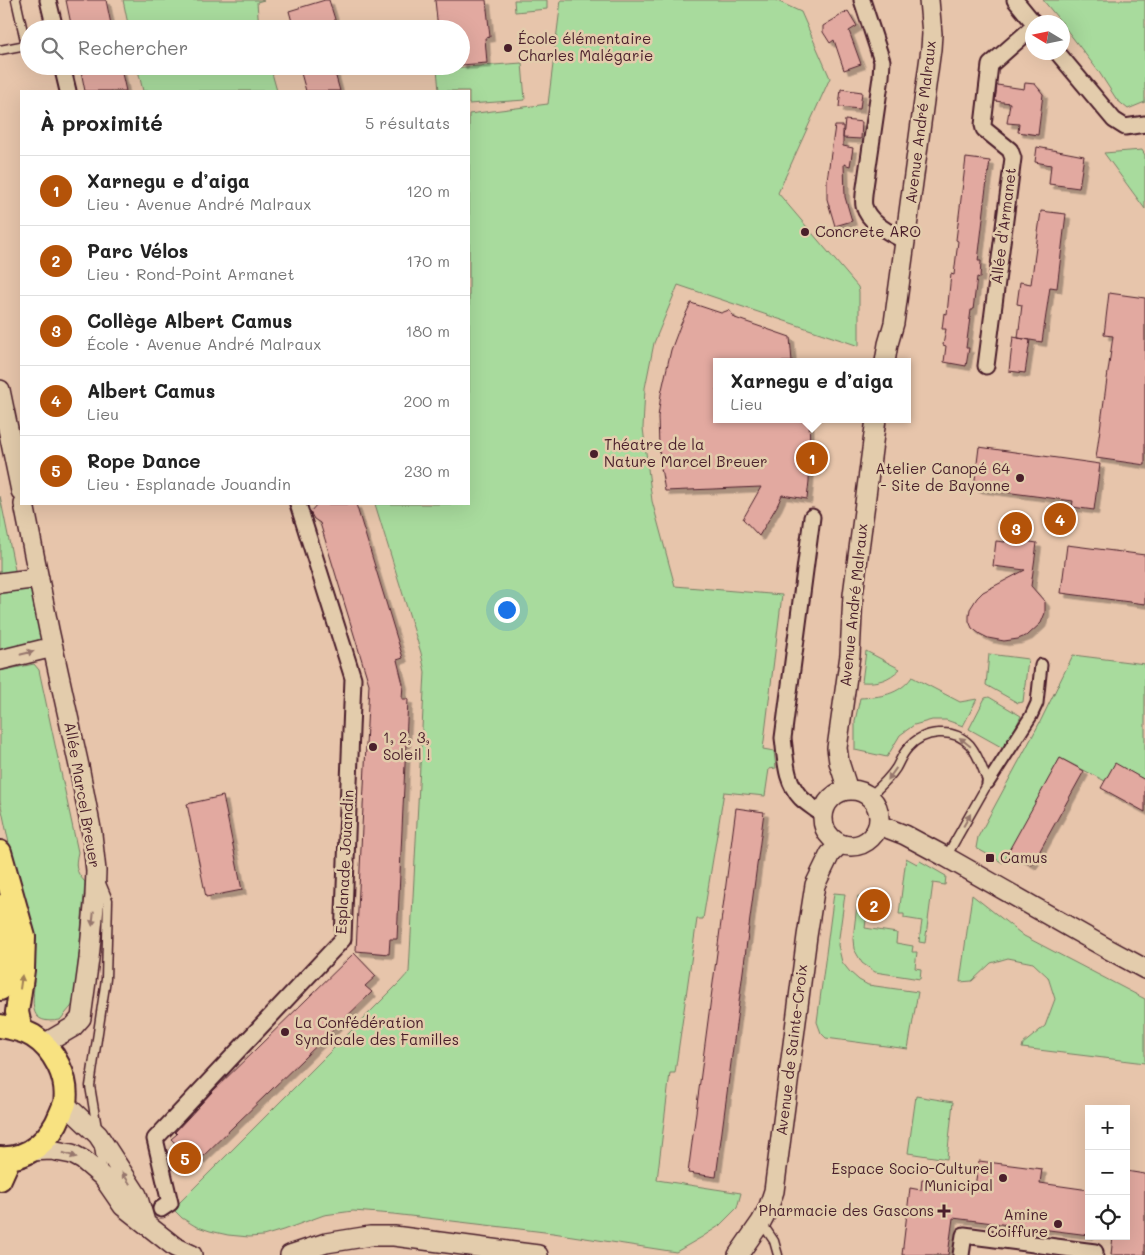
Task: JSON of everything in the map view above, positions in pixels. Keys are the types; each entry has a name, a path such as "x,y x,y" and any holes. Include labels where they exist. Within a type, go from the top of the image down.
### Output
{"main road":[{"path":"0,989 7,968 8,941 1,857"},
{"path":"1,857 24,937 23,970 17,1012 10,1028 33,1036 44,1044 55,1058 62,1075 65,1092 64,1104 56,1126 45,1140 31,1151 3,1165"}],"street":[{"path":"48,0 52,20"},
{"path":"862,0 882,61 882,77 864,194 864,206 870,217 882,228 906,242"},
{"name":"Avenue André Malraux","path":"886,358 894,323 906,242 931,49 932,34 929,0"},
{"path":"1015,0 1027,15"},
{"name":"Allée d'Armanet","path":"986,366 1013,158 1010,150 984,129 982,125 990,65 1025,34"},
{"path":"1064,60 1114,120 1125,127 1145,124"},
{"path":"64,75 68,90"},
{"path":"0,390 20,486"},
{"name":"Avenue André Malraux","path":"848,790 839,762 837,748 850,655 853,594 875,423"},
{"name":"Allée Marcel Breuer","path":"24,505 79,766 92,834 96,871 81,1018 73,1027 44,1044"},
{"name":"Esplanade Jouandin","path":"161,1209 170,1203 155,1139 343,939 353,678 298,505"},
{"path":"812,517 783,738 787,773 791,786 801,799 823,815"},
{"path":"0,583 39,578"},
{"path":"0,660 53,647"},
{"path":"988,783 1034,710 1037,703 1041,665"},
{"path":"848,790 860,790 870,796 875,802 880,817 875,834 868,841 859,845 840,844 832,839 823,824 823,815 831,798 839,792 848,790"},
{"path":"879,825 905,835 946,857 1145,969"},
{"name":"Avenue de Sainte-Croix","path":"738,1255 761,1222 774,1191 815,886 830,854 840,844"},
{"path":"64,1104 98,1136 136,1195 145,1222 149,1228 174,1247 192,1255"},
{"path":"31,1151 51,1150 72,1154 83,1160 103,1177 123,1206 145,1222"},
{"path":"961,1255 964,1235 1095,1252 1095,1255"},
{"path":"290,1255 326,1243 370,1236 394,1236 438,1249 538,1255"}],"lane":[{"path":"16,0 20,20"},
{"path":"0,50 20,46"},
{"path":"870,796 885,783 897,767 908,746 922,736 933,733 946,733 958,736 969,744 980,760 988,783 946,857"},
{"path":"96,871 108,900 106,979 90,1086 103,1177"},
{"path":"761,1222 774,1241 778,1255"}],"green space":[{"path":"123,0 264,0 257,2 258,20 127,20"},
{"path":"514,0 547,0 547,9 515,12"},
{"path":"561,0 775,0 801,12 830,78 778,193 858,287 859,346 678,285 654,343 645,388 643,428 652,501 675,586 782,595 763,749 774,751 776,768 769,769 765,796 724,792 703,919 697,919 675,1073 670,1073 657,1180 741,1193 737,1208 719,1226 676,1252 553,1233 353,1211 324,1215 263,1236 249,1237 210,1231 195,1226 182,1218 173,1209 409,972 425,672 421,653 375,505 470,505 470,114 548,104"},
{"path":"1043,0 1145,0 1145,102 1128,109 1117,100 1099,72 1070,34 1070,15 1055,15"},
{"path":"522,63 525,100 470,104 470,90 439,90 438,75 470,75 470,67"},
{"path":"139,75 273,75 277,90 143,90"},
{"path":"1142,150 1145,155 1145,209 1104,153"},
{"path":"0,496 15,570 0,576"},
{"path":"30,588 33,591 42,642 0,655 0,591"},
{"path":"866,651 900,669 883,680 862,682"},
{"path":"989,654 1028,659 1023,702 1018,703 986,685"},
{"path":"1073,655 1145,664 1145,780 1115,764 1105,781 1060,758 1003,863 976,848 978,837 1039,724"},
{"path":"34,664 39,670 78,852 77,868 79,875 85,882 75,1002 60,1020 50,1021 38,1017 35,1012 33,1000 34,984 29,983 30,942 0,801 0,671"},
{"path":"912,677 960,702 977,699 963,726 946,720 932,720 914,725 900,735 887,757 855,750 855,721 860,698 889,694 901,688"},
{"path":"989,697 1021,716 1006,748 969,729 985,698"},
{"path":"906,858 917,864 920,861 946,876 945,885 933,883 925,943 919,942 922,921 904,918 904,914 899,914"},
{"path":"834,893 845,894 838,945 842,962 850,972 868,985 918,992 908,1049 826,1038 821,1033 817,1022"},
{"path":"972,895 1024,936 1145,999 1145,1063 1022,1048 1023,1044 1045,1026 1055,999 1048,977 1033,963 1008,958 991,963 972,981 960,982"},
{"path":"858,896 869,898 865,928 897,933 896,943 913,946 912,952 917,952 915,968 921,969 920,979 875,972 862,963 854,949 853,939"},
{"path":"916,1096 953,1102 947,1159 908,1153"}],"building":[{"path":"66,0 106,0 110,20 70,20"},
{"path":"329,0 335,20 292,20 289,11"},
{"path":"435,0 486,0 490,37 485,38 487,63 470,64 470,20 437,20"},
{"path":"848,11 857,26 849,31 861,64 844,70 834,40 830,43 823,32 823,26"},
{"path":"82,75 122,75 126,90 85,90"},
{"path":"302,75 336,75 340,90 306,90"},
{"path":"1025,83 1035,84 1043,94 1038,135 1018,132 1019,124 1007,123 1010,103 995,101 997,85 1024,89"},
{"path":"841,89 862,92 860,109 839,107"},
{"path":"845,120 862,122 861,139 843,138"},
{"path":"835,126 843,126 843,146 853,148 850,166 844,164 845,197 852,221 835,226 827,199 827,180"},
{"path":"1037,147 1084,156 1079,188 1049,184 1051,165 1035,162"},
{"path":"966,158 990,161 978,261 981,261 980,278 977,277 973,310 971,310 966,348 969,348 966,366 944,362 946,346 943,345 946,329 942,329 944,313 947,314 951,274 954,275 958,241 956,240"},
{"path":"1041,211 1066,214 1057,288 1050,287 1042,342 1018,338 1022,305 1017,304 1020,282 1031,284"},
{"path":"1109,293 1145,298 1145,465 1096,458 1113,336 1104,335"},
{"path":"691,303 721,313 729,310 735,318 790,337 792,358 713,358 713,423 809,423 810,448 807,499 782,495 759,536 743,519 761,487 665,491 661,468 658,417 671,350"},
{"path":"1013,337 1030,340 1025,373 1009,371"},
{"path":"979,447 1100,464 1094,510 1072,507 1073,501 974,488"},
{"path":"316,505 356,505 403,658 397,660 403,684 402,699 408,699 397,939 390,939 389,954 356,951 369,684 320,523 314,519 310,512"},
{"path":"1006,538 1037,543 1031,586 1045,602 1045,613 1041,623 1028,635 1004,641 988,638 980,634 972,628 969,616 970,609 983,592 1025,570 993,566 996,541 1005,542"},
{"path":"1067,545 1145,555 1145,604 1061,593"},
{"path":"1060,758 1084,771 1032,865 1008,852"},
{"path":"1115,763 1145,780 1145,812 1101,788"},
{"path":"223,796 242,890 206,897 187,804"},
{"path":"736,808 764,812 716,1177 688,1173"},
{"path":"354,953 376,976 365,986 372,992 200,1159 197,1156 190,1164 179,1152 182,1150 171,1139 177,1134 175,1132 211,1093"},
{"path":"979,1161 1042,1169 1040,1183 1085,1189 1085,1234 953,1218 948,1255 902,1255 910,1188 921,1190 922,1179 975,1186"},
{"path":"1130,1172 1145,1174 1145,1255 1111,1255 1113,1240 1130,1240"}],"place":[{"name":"École élémentaire Charles Malégarie","path":"508,48"},
{"name":"Concrete ARO","path":"805,232"},
{"name":"Théatre de la Nature Marcel Breuer","path":"594,454"},
{"name":"Xarnegu e d’aiga","path":"812,458"},
{"name":"Atelier Canopé 64 - Site de Bayonne","path":"1020,478"},
{"name":"Albert Camus","path":"1060,519"},
{"name":"Collège Albert Camus","path":"1016,528"},
{"name":"1, 2, 3, Soleil !","path":"373,747"},
{"name":"Camus","path":"990,858"},
{"name":"Parc Vélos","path":"874,905"},
{"name":"La Confédération Syndicale des Familles","path":"285,1032"},
{"name":"Rope Dance","path":"185,1158"},
{"name":"Espace Socio-Culturel Municipal","path":"1003,1178"},
{"name":"Pharmacie des Gascons","path":"944,1211"},
{"name":"Amine Coiffure","path":"1058,1224"}]}
